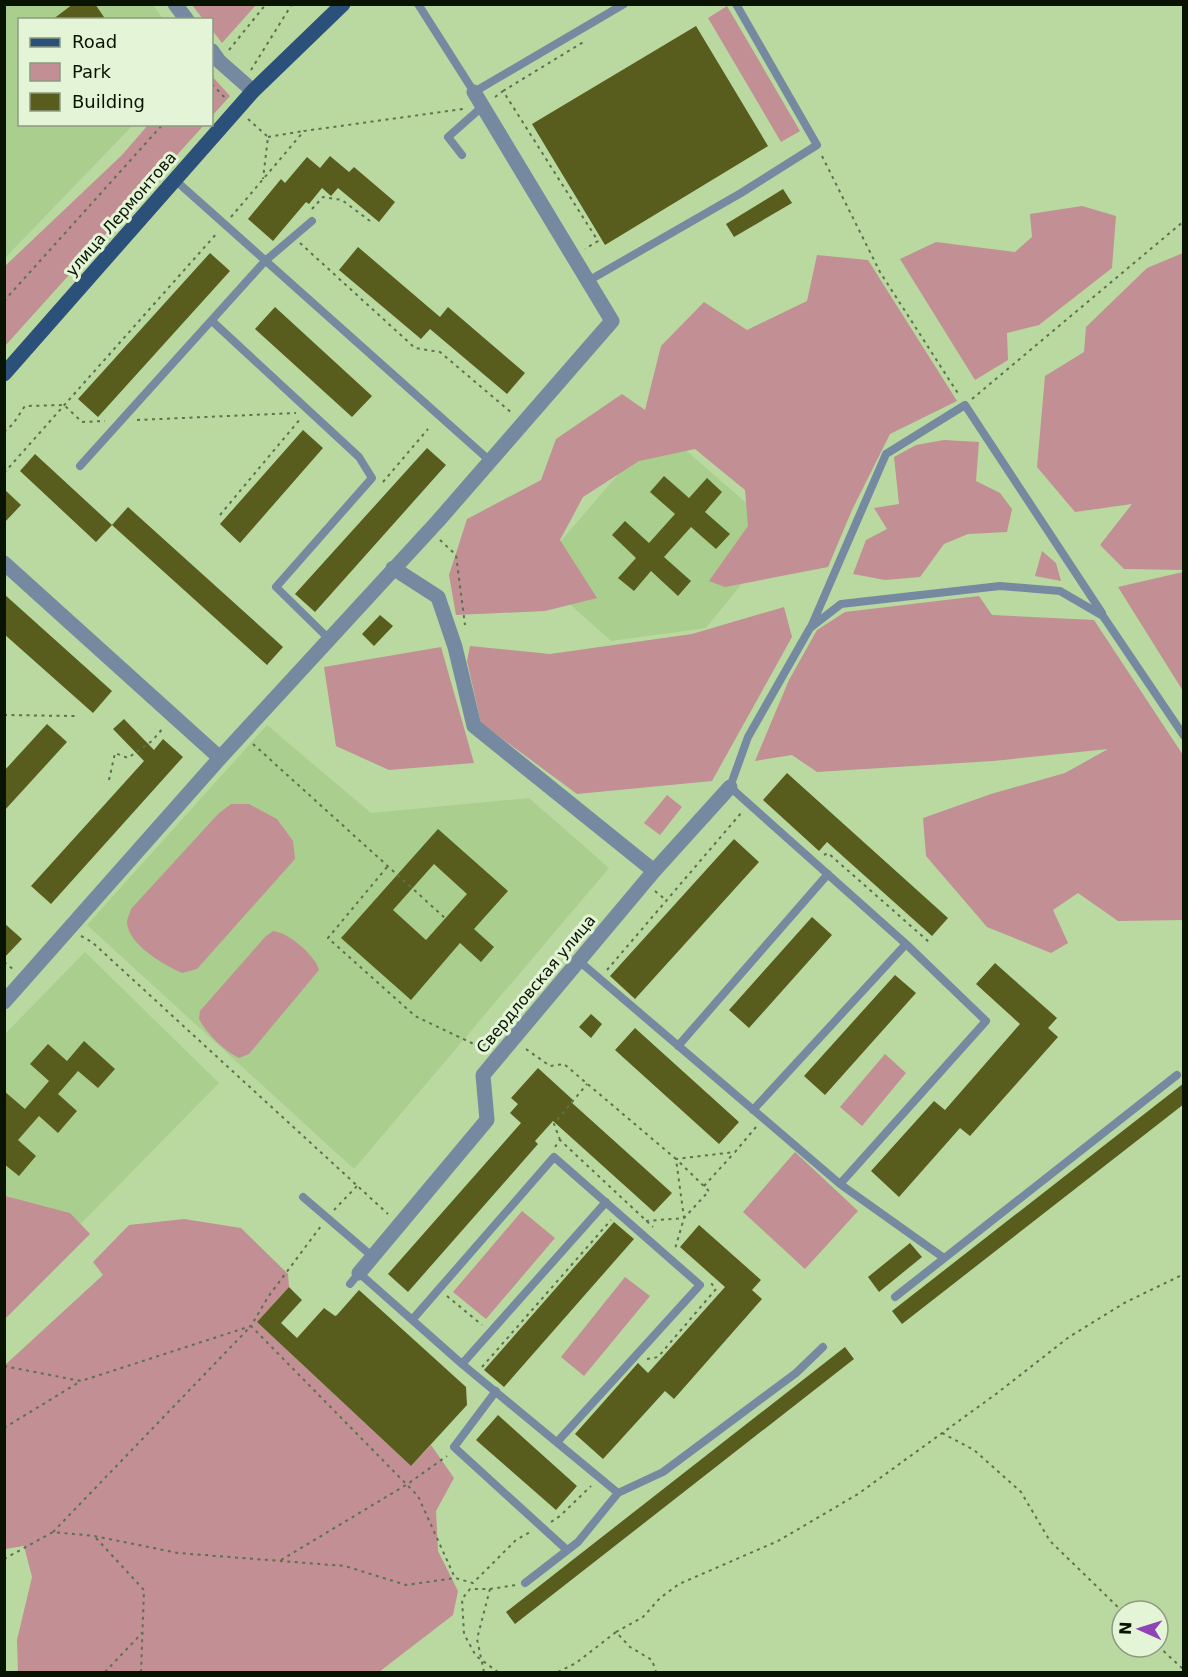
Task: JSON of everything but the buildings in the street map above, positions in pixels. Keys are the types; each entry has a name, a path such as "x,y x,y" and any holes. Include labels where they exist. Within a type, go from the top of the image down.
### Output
{"main road":[{"name":"улица Лермонтова","path":"4,374 175,180 248,87 343,4"}],"street":[{"path":"175,4 185,18"},
{"path":"215,56 248,87"},
{"path":"4,1002 612,321 474,92"},
{"path":"4,563 220,758"},
{"path":"393,568 438,597 455,647 474,726 654,870"},
{"name":"Свердловская улица","path":"355,1278 487,1120 483,1075 654,870 730,787"}],"lane":[{"path":"420,5 474,92 624,4"},
{"path":"588,281 741,194 817,145 735,4"},
{"path":"462,155 448,137 483,106"},
{"path":"175,180 489,460"},
{"path":"80,466 265,261 312,221"},
{"path":"212,321 359,456 372,478 276,587 329,639"},
{"path":"840,1184 986,1021 906,944 730,787 748,737 810,628 886,454 965,405 1184,736"},
{"path":"810,628 841,604 1000,586 1060,591 1104,615"},
{"path":"678,1046 828,874"},
{"path":"753,1110 906,944"},
{"path":"579,961 840,1184 944,1258"},
{"path":"896,1297 1177,1075"},
{"path":"412,1320 554,1157 700,1285 558,1441"},
{"path":"303,1197 372,1257"},
{"path":"462,1364 606,1202"},
{"path":"355,1278 412,1320 618,1493"},
{"path":"525,1583 578,1542 618,1493 663,1472 796,1374 823,1347"},
{"path":"496,1391 454,1447 567,1550"}],"path":[{"path":"215,56 266,4"},
{"path":"248,87 292,4"},
{"path":"268,137 483,106 503,91 585,41"},
{"path":"213,85 231,104"},
{"path":"503,91 598,241 587,248"},
{"path":"4,301 161,126"},
{"path":"256,127 268,137"},
{"path":"4,472 225,225 304,130"},
{"path":"263,180 268,137"},
{"path":"817,145 880,272 965,405 1184,221"},
{"path":"309,212 323,197 342,200 370,222"},
{"path":"293,237 415,348 440,352 516,415"},
{"path":"4,432 13,424 25,406 64,405 82,422 305,413 220,515"},
{"path":"381,483 428,429"},
{"path":"4,463 9,467"},
{"path":"4,715 75,716"},
{"path":"109,780 115,753 128,758 152,741 174,716"},
{"path":"251,742 445,918"},
{"path":"387,867 328,938 415,1016 480,1047 495,1037"},
{"path":"654,890 666,900"},
{"path":"70,928 92,942 392,1217"},
{"path":"4,962 17,973"},
{"path":"524,1048 550,1066 564,1064 676,1159 684,1218 675,1249"},
{"path":"560,1140 554,1124 587,1084"},
{"path":"704,1186 735,1152"},
{"path":"4,1559 52,1532 251,1326 268,1297 327,1218 357,1186"},
{"path":"479,1371 627,1202"},
{"path":"558,1672 576,1663 616,1632 643,1617 660,1598 679,1584 778,1541 858,1494 1069,1337 1126,1302 1184,1274"},
{"path":"439,1289 503,1343"},
{"path":"4,1428 81,1381 251,1326"},
{"path":"251,1326 418,1496 455,1578"},
{"path":"4,1366 81,1381"},
{"path":"942,1433 974,1450 1021,1492 1050,1541 1110,1599"},
{"path":"280,1561 406,1485 457,1449"},
{"path":"52,1532 94,1536 178,1553 345,1566 406,1585 455,1578 473,1582 516,1540 560,1516"},
{"path":"94,1536 144,1590 141,1672"},
{"path":"498,1672 476,1656 464,1634 462,1599 470,1589 525,1583"},
{"path":"484,1672 477,1639 490,1588"},
{"path":"105,1672 142,1632"},
{"path":"616,1632 630,1647 652,1660 656,1672"},
{"path":"1170,1658 1184,1671"}],"shaded area":[{"path":"5,5 153,5 162,18 18,18 18,126 132,126 5,258"},
{"path":"659,427 782,534 706,628 611,641 534,572"},
{"path":"267,725 371,813 529,798 609,868 354,1169 87,925"},
{"path":"85,952 219,1083 5,1301 5,1034"}],"green space":[{"path":"192,5 256,5 222,43 213,31 213,18 202,18"},
{"path":"727,6 800,131 781,142 708,18"},
{"path":"213,77 230,96 213,115"},
{"path":"147,126 203,126 5,346 5,266 122,155"},
{"path":"1082,206 1116,216 1112,268 1039,325 1007,333 1008,360 975,380 900,259 936,242 1015,252 1032,237 1030,214"},
{"path":"1183,253 1183,570 1124,569 1100,545 1132,504 1075,512 1037,467 1045,376 1084,352 1086,327 1147,268"},
{"path":"817,255 868,260 957,401 890,434 852,510 828,567 725,587 709,581 748,526 745,490 695,449 639,461 583,497 560,540 597,598 545,611 456,615 449,575 467,519 541,480 556,439 622,394 645,410 661,346 704,302 747,330 807,301"},
{"path":"944,440 979,442 976,481 1000,493 1012,509 1007,532 968,534 944,544 920,577 885,580 853,574 866,540 887,529 874,508 899,504 894,457 916,445"},
{"path":"1042,551 1056,563 1061,581 1035,576"},
{"path":"1184,572 1183,691 1118,587"},
{"path":"979,596 992,615 1094,620 1183,755 1183,920 1118,921 1078,893 1053,910 1068,943 1051,953 987,927 926,856 923,818 991,794 1065,773 1108,749 993,761 817,772 792,755 755,761 789,680 817,630 845,612"},
{"path":"784,607 792,637 712,781 577,794 481,723 467,661 470,646 550,654 692,634"},
{"path":"441,647 474,763 389,770 336,746 324,667"},
{"path":"667,795 682,807 660,835 644,823"},
{"path":"231,804 249,804 277,819 293,841 295,859 197,969 182,973 148,953 129,931 127,919 131,909 218,814"},
{"path":"273,931 279,932 300,946 313,958 319,970 249,1054 239,1058 227,1051 211,1036 199,1019 200,1011 265,937"},
{"path":"885,1054 906,1073 862,1126 840,1107"},
{"path":"795,1152 858,1211 805,1269 743,1212"},
{"path":"5,1196 70,1213 90,1234 5,1319"},
{"path":"522,1211 555,1238 486,1319 453,1292"},
{"path":"184,1219 241,1228 288,1274 289,1287 257,1322 411,1466 431,1445 454,1478 436,1511 438,1551 458,1591 453,1615 379,1672 18,1672 17,1640 32,1577 24,1546 5,1549 5,1365 103,1275 93,1262 129,1225"},
{"path":"625,1277 650,1296 584,1376 561,1357"}]}
